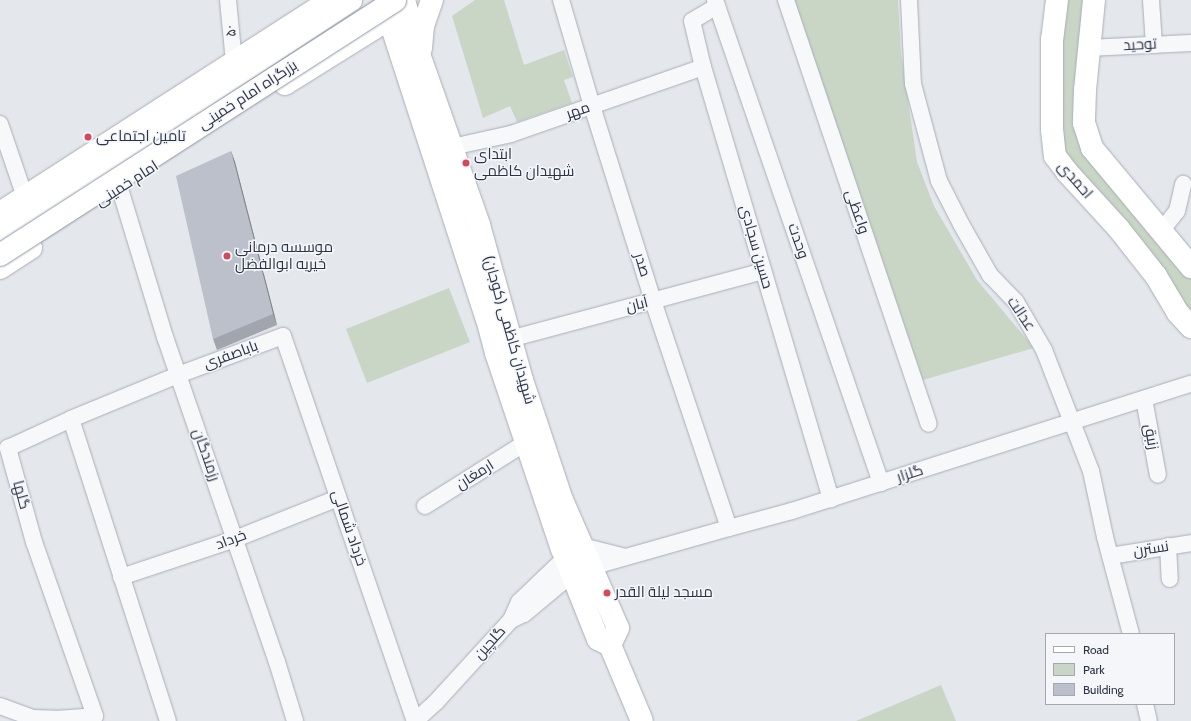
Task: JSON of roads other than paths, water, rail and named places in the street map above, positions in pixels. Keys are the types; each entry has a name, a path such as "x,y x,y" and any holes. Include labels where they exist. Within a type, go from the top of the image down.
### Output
{"main road":[{"path":"0,213 331,0"},
{"name":"بزرگراه امام خمینی","path":"0,231 351,0"},
{"path":"420,57 423,26 432,0"},
{"name":"احمدی","path":"1057,0 1052,39 1052,129 1055,156 1067,172 1123,234 1156,276 1178,313 1191,327"},
{"path":"1094,0 1088,48 1084,123 1092,148 1191,266"},
{"name":"بزرگراه امام خمینی","path":"0,255 400,5"},
{"name":"شهیدان کاظمی (کوجان)","path":"400,5 420,57 479,225 522,380 562,500 578,561"},
{"name":"شهیدان کاظمی (کوجان)","path":"400,5 496,353 526,443 578,561 618,628 610,645 642,721"},
{"name":"امام خمینی","path":"0,268 400,5"}],"street":[{"name":"۵۰","path":"228,0 234,62"},
{"name":"صدر","path":"561,0 592,106 653,301 728,528"},
{"name":"واعظی","path":"786,0 929,424"},
{"name":"عدالت","path":"909,0 913,84 939,181 960,224 990,275 1016,302 1044,350 1071,422 1092,471 1110,556 1131,633"},
{"path":"1151,0 1154,45"},
{"name":"حسین سجادی","path":"716,3 692,21 703,67 832,499"},
{"name":"وحدت","path":"716,3 881,483"},
{"name":"توحید","path":"1088,48 1191,43"},
{"name":"مهر","path":"452,147 511,134 703,67"},
{"path":"0,124 25,197"},
{"path":"1162,230 1177,212 1184,184"},
{"name":"رزمندگان","path":"120,189 165,337 277,662 295,721"},
{"name":"آبان","path":"510,339 763,271"},
{"name":"باباصفری","path":"178,375 283,336"},
{"name":"خرداد شمالی","path":"283,336 415,721"},
{"name":"گلها","path":"0,706 33,718 56,719 95,716 34,542 8,448 71,419 178,375"},
{"name":"گلزار","path":"578,561 626,557 792,511 1191,384"},
{"name":"زنبق","path":"1144,399 1158,475"},
{"path":"71,419 168,721"},
{"name":"ارمغان","path":"425,506 526,443"},
{"name":"خرداد","path":"121,577 235,539 338,498"},
{"name":"نسترن","path":"1110,556 1191,543"},
{"path":"1168,546 1170,579"},
{"name":"گلزار","path":"578,561 626,557"},
{"name":"گلچین","path":"415,721 436,702 511,620 519,602 578,561"},
{"path":"1145,705 1149,721"},
{"path":"0,706 6,721"}],"place":[{"name":"تامین اجتماعی","path":"88,137"},
{"name":"ابتدای شهیدان کاظمی","path":"466,163"},
{"name":"موسسه درمانی خیریه ابوالفضل","path":"227,256"},
{"name":"مسجد لیلة القدر","path":"607,593"}]}
